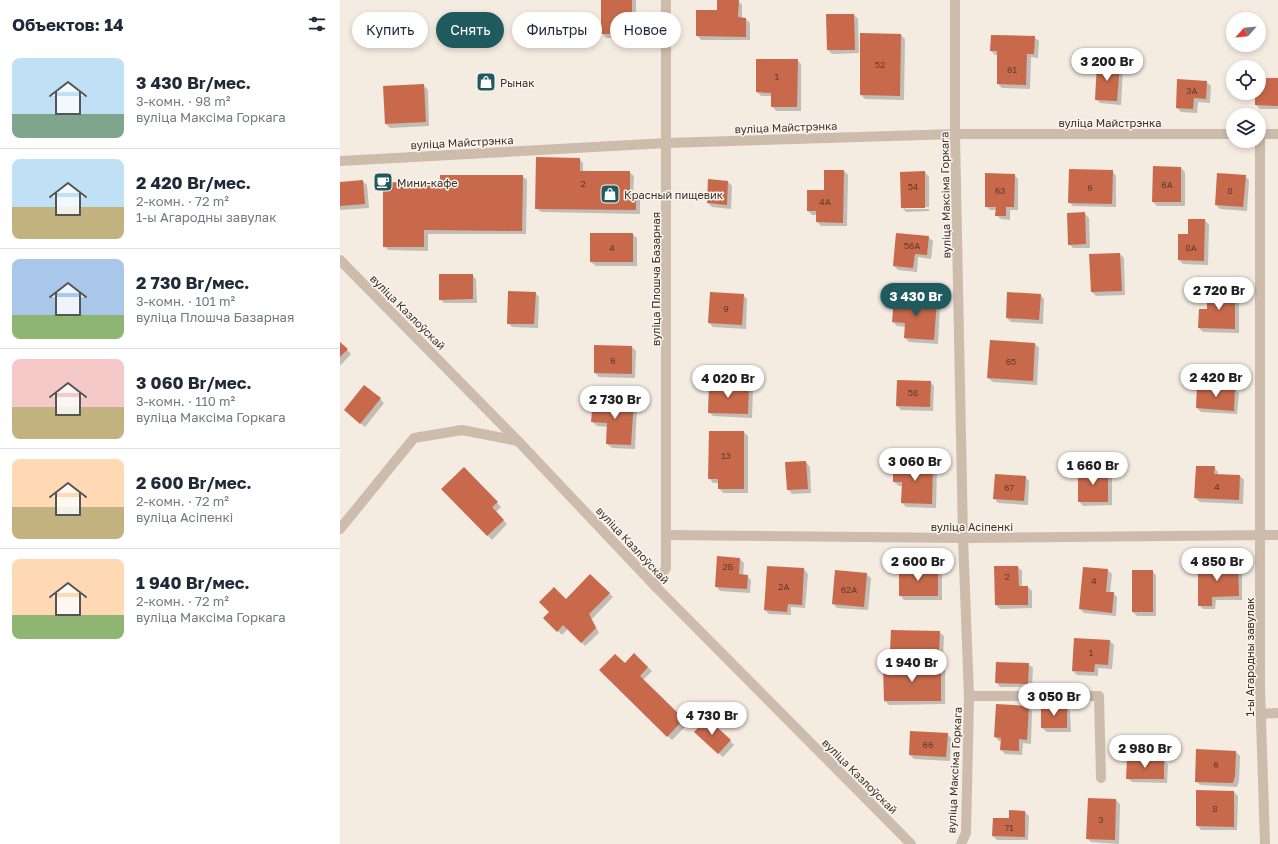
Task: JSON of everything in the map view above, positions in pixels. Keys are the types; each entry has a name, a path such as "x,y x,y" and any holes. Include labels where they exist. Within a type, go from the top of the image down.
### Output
{"street":[{"name":"вуліца Плошча Базарная","path":"654,586 666,568 667,535 666,0"},
{"name":"вуліца Максіма Горкага","path":"955,0 955,134 963,538 969,696 966,833 961,844"},
{"name":"вуліца Майстрэнка","path":"340,161 667,143 955,134 1226,134"},
{"path":"1266,134 1278,134"},
{"name":"1-ы Агародны завулак","path":"1259,148 1261,714 1265,844"},
{"name":"вуліца Казлоўскай","path":"340,260 518,441 654,586 911,844"},
{"path":"340,529 414,438 462,430 518,441"},
{"name":"вуліца Асіпенкі","path":"667,535 963,538 1278,535"},
{"path":"969,696 1099,696 1101,778"},
{"path":"1261,714 1278,713"}],"building":[{"path":"601,0 632,0 632,12 610,12 610,34 602,34"},
{"path":"717,0 739,0 738,17 746,18 746,37 696,36 696,10 717,10"},
{"path":"826,14 854,14 855,50 827,50"},
{"path":"860,33 901,34 900,96 860,95"},
{"path":"991,35 1035,36 1034,54 1027,54 1026,85 997,84 997,51 990,51"},
{"path":"756,59 798,59 797,107 771,107 771,93 756,92"},
{"path":"1097,62 1120,64 1117,101 1095,100"},
{"path":"1266,78 1278,78 1278,106 1255,105 1255,100 1266,100"},
{"path":"1177,79 1207,81 1206,99 1194,98 1193,109 1176,108"},
{"path":"424,84 426,122 385,124 383,86"},
{"path":"536,157 580,158 580,171 630,171 630,194 636,194 636,210 535,209"},
{"path":"1153,166 1181,167 1181,202 1152,202"},
{"path":"1069,169 1113,170 1112,204 1068,203"},
{"path":"824,170 844,170 843,223 816,222 816,211 807,211 807,190 824,190"},
{"path":"925,171 925,208 901,208 900,172"},
{"path":"985,173 1015,174 1014,207 1006,207 1006,216 995,216 996,207 985,207"},
{"path":"1217,173 1246,175 1243,207 1215,205"},
{"path":"440,175 523,175 522,231 424,230 424,247 383,247 383,182 440,183"},
{"path":"708,179 728,181 727,205 707,203"},
{"path":"363,180 365,204 340,206 340,182"},
{"path":"1085,212 1086,244 1068,245 1067,213"},
{"path":"1188,219 1205,219 1204,261 1178,260 1178,234 1188,234"},
{"path":"590,233 633,233 633,262 590,262"},
{"path":"896,233 929,236 927,255 915,254 913,268 893,266"},
{"path":"1120,253 1122,291 1091,292 1089,254"},
{"path":"439,274 473,274 473,299 439,300"},
{"path":"508,291 536,292 534,324 507,324"},
{"path":"1207,291 1235,291 1235,329 1198,328 1199,309 1207,309"},
{"path":"710,292 744,294 742,325 708,323"},
{"path":"1007,292 1041,294 1039,320 1006,318"},
{"path":"894,297 937,300 934,340 904,338 905,323 892,322"},
{"path":"990,340 1035,343 1033,381 987,378"},
{"path":"340,342 348,349 340,357"},
{"path":"594,345 632,346 632,374 594,373"},
{"path":"897,380 931,381 930,407 896,406"},
{"path":"709,383 749,385 748,414 708,413"},
{"path":"364,385 381,398 360,424 344,410"},
{"path":"1197,385 1235,388 1234,411 1196,408"},
{"path":"593,399 634,401 631,445 606,444 607,423 591,422"},
{"path":"709,431 744,431 744,489 718,489 718,479 708,479"},
{"path":"806,461 808,489 787,490 785,462"},
{"path":"893,463 933,463 932,504 901,503 902,482 893,482"},
{"path":"1196,466 1215,466 1214,474 1240,475 1239,500 1194,498"},
{"path":"464,467 498,502 492,507 504,520 487,536 441,489"},
{"path":"1078,470 1108,470 1108,502 1078,502"},
{"path":"995,474 1026,476 1024,501 993,499"},
{"path":"717,556 740,558 739,574 748,575 747,589 715,587"},
{"path":"1238,563 1239,596 1212,597 1212,606 1198,606 1198,564"},
{"path":"767,566 804,568 802,605 788,604 787,612 764,610"},
{"path":"994,566 1018,566 1019,586 1028,586 1028,605 995,605"},
{"path":"899,567 938,567 938,596 899,596"},
{"path":"1083,567 1108,569 1106,592 1114,592 1112,613 1079,609"},
{"path":"835,570 867,573 864,607 832,604"},
{"path":"1132,570 1153,570 1153,612 1132,612"},
{"path":"590,574 610,593 589,614 596,628 581,643 563,625 557,632 543,618 549,612 539,602 554,587 566,599"},
{"path":"891,630 940,631 939,652 890,651"},
{"path":"1074,638 1110,640 1108,665 1095,664 1094,672 1072,671"},
{"path":"634,653 648,667 640,676 684,719 667,737 599,670 615,654 625,663"},
{"path":"996,662 1029,663 1028,684 995,683"},
{"path":"941,664 941,701 884,701 883,665"},
{"path":"996,704 1029,706 1027,740 1019,739 1019,751 1000,750 1001,738 994,737"},
{"path":"1041,706 1067,706 1067,728 1041,728"},
{"path":"707,718 731,740 718,754 694,732"},
{"path":"910,731 948,733 946,757 909,755"},
{"path":"1196,749 1236,751 1235,776 1233,783 1195,782"},
{"path":"1127,759 1164,760 1164,779 1126,779"},
{"path":"1196,790 1234,791 1234,827 1196,826"},
{"path":"1088,798 1116,799 1115,840 1086,839"},
{"path":"1009,810 1025,811 1025,837 992,836 993,818 1009,818"}],"place":[{"name":"Рынак","path":"486,82"},
{"name":"Мини-кафе","path":"383,182"},
{"name":"Красный пищевик","path":"610,194"}]}
